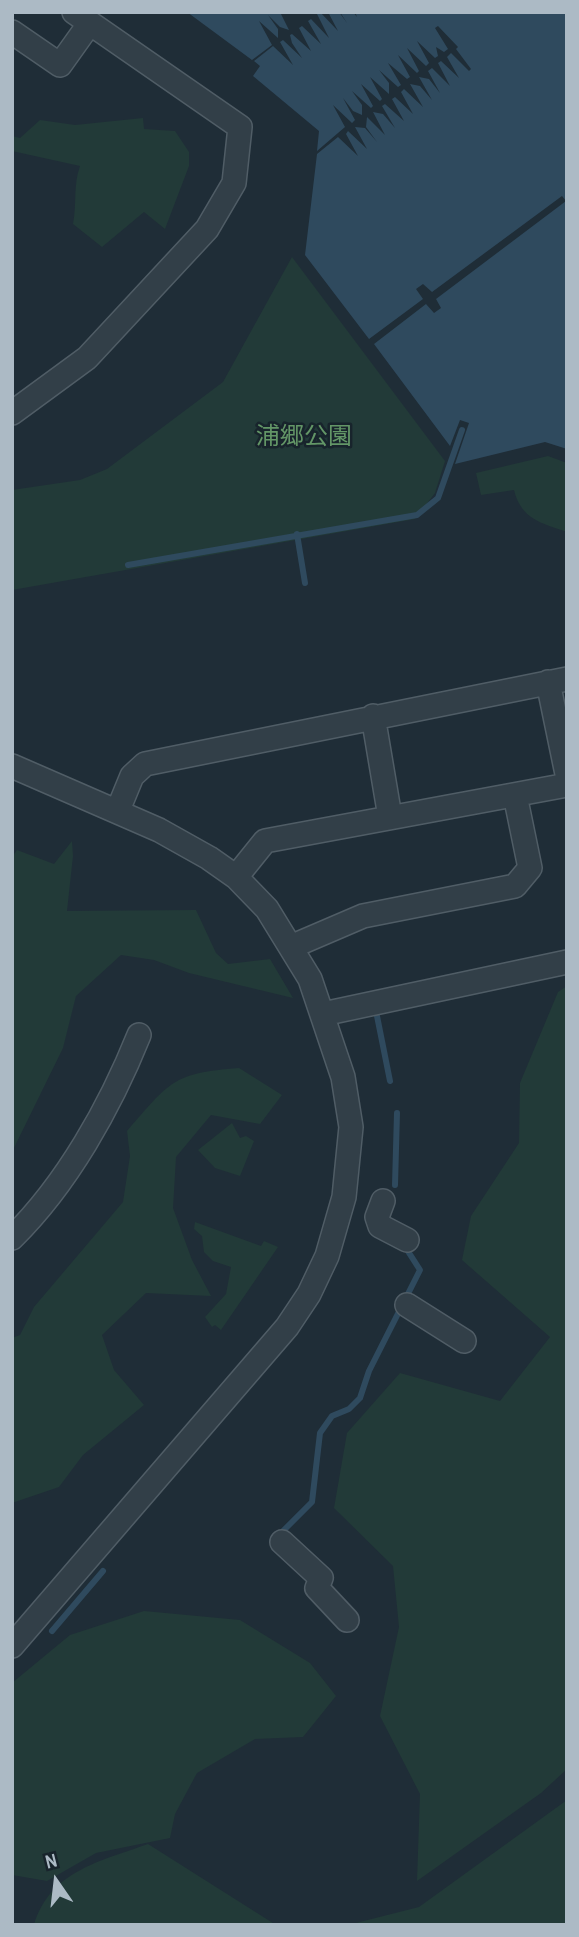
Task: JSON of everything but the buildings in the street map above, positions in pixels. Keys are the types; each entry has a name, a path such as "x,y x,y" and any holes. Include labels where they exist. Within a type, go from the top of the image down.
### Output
{"street":[{"path":"12,32 60,65 82,18 240,127 234,183 207,229 87,358 12,413"},
{"path":"118,810 132,776 145,764 373,716 558,681 567,774"},
{"path":"373,716 390,817"},
{"path":"12,1646 286,1327 309,1294 327,1256 344,1196 351,1127 344,1077 310,979 293,946 267,909 236,877 209,858 118,810 18,775"},
{"path":"236,877 265,841 567,785"},
{"path":"293,946 363,916 515,886 530,868 515,795"},
{"path":"323,1014 567,962"},
{"path":"12,1238 57,1189 124,1074 139,1035"},
{"path":"383,1201 377,1217 380,1226 407,1240"},
{"path":"407,1305 464,1341"},
{"path":"282,1542 321,1578 317,1588 347,1620"}],"green space":[{"path":"143,118 144,129 175,131 189,152 189,166 165,229 144,212 102,247 73,224 80,166 12,151 12,136 20,138 40,120 75,125"},
{"name":"浦郷公園","path":"292,257 445,461 435,493 415,519 12,590 12,490 80,480 107,469 223,382"},
{"path":"548,456 567,463 567,532 527,514 517,500 514,490 481,495 476,473"},
{"path":"72,841 67,911 196,910 216,953 228,964 270,959 293,998 189,973 154,960 121,955 76,996 63,1048 12,1152 12,857 17,850 54,864"},
{"path":"567,986 567,1769 541,1793 417,1881 420,1794 380,1716 399,1627 393,1566 334,1508 347,1433 400,1373 500,1401 550,1337 462,1260 471,1216 519,1143 520,1083 558,992"},
{"path":"239,1068 282,1095 260,1124 211,1115 176,1157 173,1208 192,1260 211,1296 146,1293 102,1335 114,1370 144,1405 83,1455 59,1487 12,1503 12,1338 20,1335 34,1307 123,1202 130,1156 127,1131 153,1101 174,1083 199,1073"},
{"path":"232,1123 240,1138 246,1136 254,1141 240,1176 215,1168 198,1150"},
{"path":"195,1222 261,1246 264,1241 278,1247 221,1330 215,1325 212,1327 205,1317 226,1294 231,1267 213,1261 204,1252 202,1236 194,1229"},
{"path":"144,1611 240,1620 310,1663 336,1696 303,1737 255,1739 197,1773 175,1814 170,1838 96,1853 47,1881 12,1875 12,1683 70,1635"},
{"path":"567,1800 567,1925 348,1925 419,1907"},
{"path":"148,1844 276,1925 34,1925 52,1892 65,1880 95,1863"}],"water":[{"path":"187,12 280,12 289,30 280,27 268,15 278,29 278,38 259,21 272,45 252,60"},
{"path":"320,12 338,31 328,12 339,12 347,23 340,12 353,12 357,17 355,12 567,12 567,449 545,442 455,464 469,423 460,420 450,446 374,344 426,304 434,313 441,308 436,299 566,201 562,196 432,292 423,284 416,289 423,299 369,339 305,255 317,154 338,137 358,156 346,134 348,131 367,149 355,127 365,128 377,142 366,127 367,117 385,135 373,112 383,114 395,128 382,106 385,104 404,121 392,99 395,97 413,114 401,92 404,89 423,107 410,84 420,86 432,100 419,77 429,79 440,93 428,71 432,68 450,86 438,63 441,61 459,78 447,57 451,53 469,71 471,69 456,49 458,47 438,26 435,28 448,49 444,52 436,47 438,56 435,58 417,41 429,63 426,66 407,48 419,71 417,73 398,55 410,77 407,79 388,63 401,85 398,87 379,70 389,83 389,94 370,77 382,99 380,101 361,84 373,106 371,108 352,91 362,105 362,115 353,111 343,98 355,120 352,123 333,105 345,127 317,151 319,131 253,76 260,66 254,61 273,46 293,65 280,42 283,40 302,58 292,43 292,34 311,51 299,28 302,26 321,44 308,21 311,19 329,38 317,14"}],"waterway":[{"path":"128,565 417,515 438,498 462,430"},
{"path":"297,534 305,583"},
{"path":"376,1011 390,1081"},
{"path":"395,1185 397,1113"},
{"path":"279,1535 312,1502 320,1433 332,1416 349,1409 360,1398 369,1371 420,1270 404,1245"},
{"path":"52,1631 103,1571"}]}
